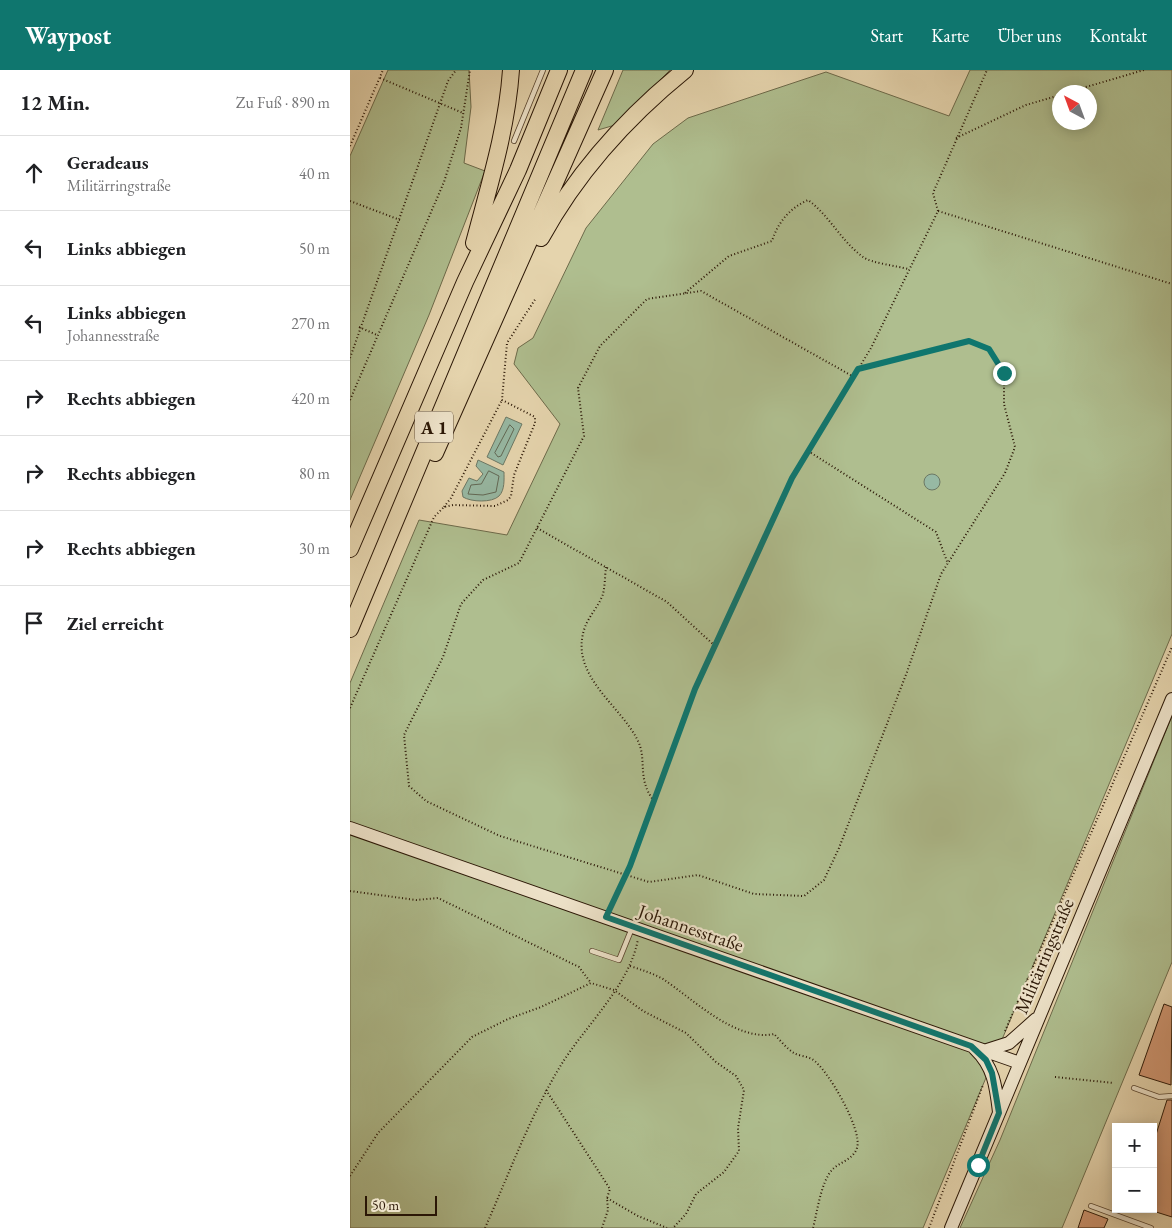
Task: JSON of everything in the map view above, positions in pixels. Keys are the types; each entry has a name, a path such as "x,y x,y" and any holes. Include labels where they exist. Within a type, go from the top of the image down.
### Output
{"highway":[{"path":"464,282 502,136 509,102 511,70"},
{"name":"A 1","path":"350,549 464,282 518,170 559,70"},
{"name":"A 1","path":"350,629 584,70"},
{"path":"361,604 370,597 605,70"},
{"path":"498,313 549,223 587,166 631,118 685,70"}],"main road":[{"name":"Militärringstraße","path":"951,1228 1172,699"},
{"name":"Johannesstraße","path":"350,828 1020,1063"},
{"path":"984,1050 1009,1043 1040,1015"},
{"path":"971,1046 986,1060 992,1073 999,1113"}],"lane":[{"path":"514,141 543,70"},
{"path":"592,951 619,960 636,928"},
{"path":"1134,1088 1159,1097 1172,1096"},
{"path":"1091,1206 1151,1228"}],"path":[{"path":"350,146 384,70"},
{"path":"350,358 448,81 456,70"},
{"path":"350,400 444,182 461,128 470,70"},
{"path":"606,917 626,875 695,689 792,478 871,348 938,211 933,193 987,70"},
{"path":"1093,85 1144,70"},
{"path":"380,78 463,113"},
{"path":"956,138 1026,106 1052,98"},
{"path":"684,294 729,256 772,241 777,226 796,205 808,200 818,207 864,258 908,269"},
{"path":"350,201 400,220"},
{"path":"938,211 1172,284"},
{"path":"854,377 701,292 647,299 600,346 578,388 584,436 519,563 483,580 461,604 442,657 404,735 409,786 426,801 500,836 612,868 626,875 649,882 698,875 754,894 804,896 824,880 839,848 907,672 941,574 1005,473 1015,447 1004,404 1004,373 989,349 969,341 858,369"},
{"path":"350,708 434,517 451,498 502,400 507,343 536,298"},
{"path":"360,327 377,335"},
{"path":"444,507 453,505 495,506 502,504 511,496 514,475 535,423 535,417 502,400"},
{"path":"808,452 936,532 948,564"},
{"path":"537,528 667,602 714,646"},
{"path":"606,567 603,594 584,628 581,648 586,669 605,699 630,728 639,742 645,789 654,801"},
{"path":"1009,1043 1004,1034 1172,647"},
{"path":"350,891 416,900 438,898 579,967 591,982 614,990 643,1011 686,1033 716,1062 736,1076 744,1090 738,1128 739,1151 724,1172 696,1194 686,1214 673,1228"},
{"path":"486,1228 546,1090 630,966 636,928"},
{"path":"630,966 662,979 716,1018 761,1037 774,1034 793,1052 812,1059 826,1073 852,1121 858,1138 857,1148 845,1163 832,1170 822,1191 813,1228"},
{"path":"350,1176 378,1133 472,1037 508,1019 541,1008 591,982"},
{"path":"929,1228 986,1076 992,1073"},
{"path":"1055,1077 1114,1083"},
{"path":"546,1090 610,1189 606,1198 608,1210 602,1228"},
{"path":"606,1198 618,1202 638,1216 667,1228"}],"shaded area":[{"path":"388,70 469,70 471,107 464,163 485,171 429,315 350,500 350,156"},
{"path":"623,70 670,70 615,125 598,130"},
{"path":"970,70 1172,70 1172,634 923,1228 350,1228 350,683 419,520 507,535 560,424 514,364 518,348 533,338 586,228 653,144 688,118 826,72 949,116"},
{"path":"1172,716 1172,962 1077,1192 1062,1228 960,1228 1000,1140"}],"water":[{"path":"506,417 522,424 503,465 487,457"},
{"path":"478,460 504,472 502,491 499,496 492,500 471,500 463,497 462,491 469,478 477,481 483,474 476,466"},
{"path":"929,474 935,474 940,479 938,488 929,490 924,485 924,479"}],"building":[{"path":"1164,1004 1172,1007 1171,1085 1139,1075"},
{"path":"1167,1100 1172,1100 1172,1217 1157,1212 1157,1131"},
{"path":"1084,1210 1108,1219 1104,1228 1078,1228"}],"route":[{"path":"978,1165 999,1113 995,1080 986,1060 971,1046 606,917 630,866 695,689 792,478 858,369 969,341 989,349 1004,373"}]}
